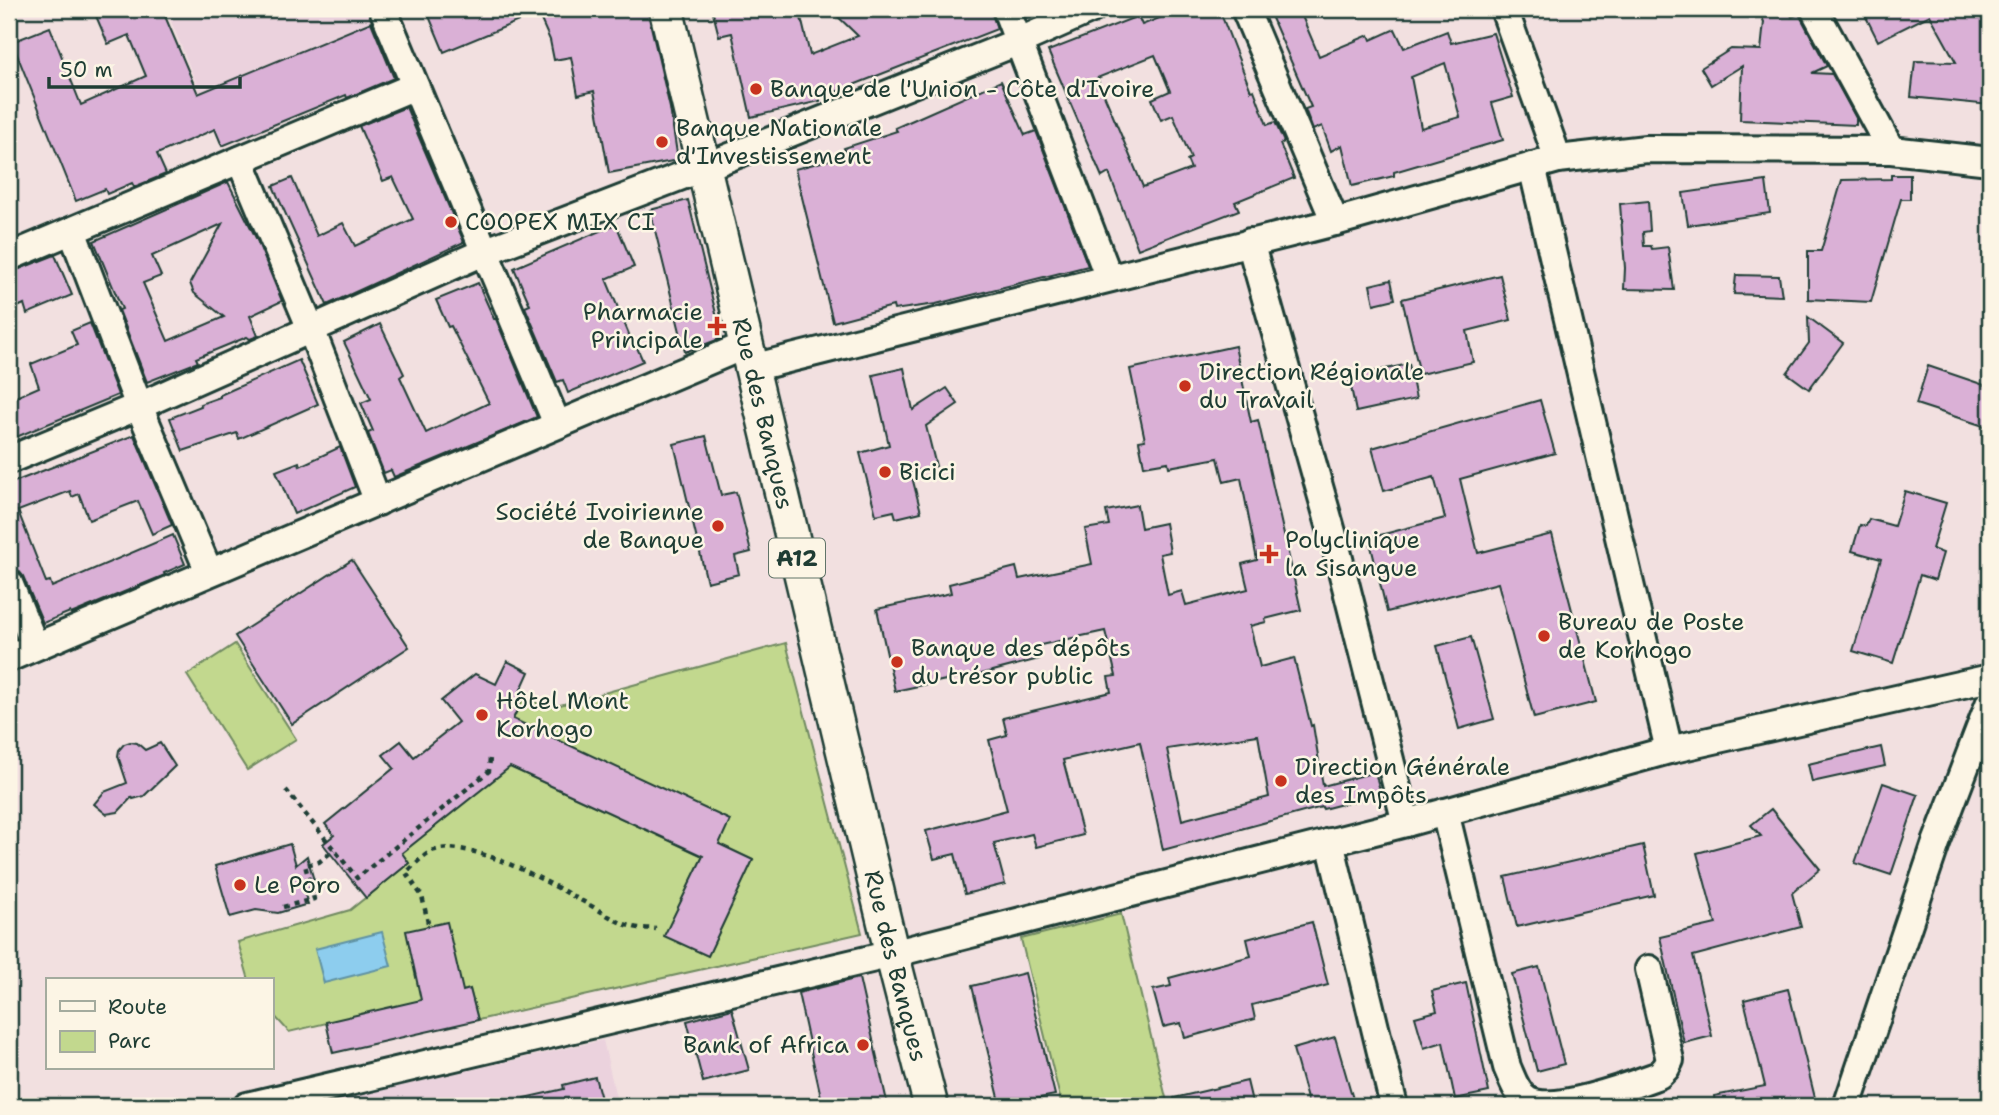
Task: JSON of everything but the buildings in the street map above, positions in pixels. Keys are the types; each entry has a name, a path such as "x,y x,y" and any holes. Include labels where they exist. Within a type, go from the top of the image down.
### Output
{"main road":[{"name":"Rue des Banques","path":"666,9 892,954 931,1106"}],"street":[{"path":"383,9 557,424"},
{"path":"1006,9 1109,278"},
{"path":"9,460 139,406 484,252 705,167 1092,9"},
{"path":"1245,9 1335,222"},
{"path":"1504,9 1558,159"},
{"path":"1814,9 1891,150"},
{"path":"9,257 415,86"},
{"path":"9,658 557,424 750,356 1109,278 1335,222 1558,159 1646,149 1891,150 1990,160"},
{"path":"240,160 378,502"},
{"path":"1532,166 1670,750"},
{"path":"72,231 139,406 209,572"},
{"path":"1250,242 1335,542 1406,823"},
{"path":"9,583 35,646"},
{"path":"256,1105 892,954 1445,813 1670,750 1990,678"},
{"path":"1847,1106 1936,843 1990,702"},
{"path":"1445,813 1507,1067 1514,1084 1527,1100 1543,1105 1582,1101 1659,1075 1666,1068 1670,1060 1649,968"},
{"path":"1330,842 1394,1106"}],"path":[{"path":"286,790 357,878 489,771 490,757"},
{"path":"428,923 422,896 406,873 432,850 454,848 480,853 516,867 589,904 612,919 635,927 656,929"},
{"path":"283,907 314,899 305,865 319,862 334,850"}],"shaded area":[{"path":"166,9 372,9 399,73 222,146"},
{"path":"603,1040 618,1106 313,1106"}],"green space":[{"path":"786,643 862,933 478,1020 470,989 289,1032 273,1014 273,978 248,978 238,942 350,910 409,863 402,853 484,755 703,856 665,935 708,956 753,860 719,844 513,719 523,697 544,706 560,705"},
{"path":"235,644 296,739 247,770 187,675"},
{"path":"1121,914 1168,1106 1062,1106 1021,939"}],"water":[{"path":"382,932 391,966 324,983 315,949"}],"place":[{"name":"Banque de l'Union - Côte d'Ivoire","path":"756,89"},
{"name":"Banque Nationale d'Investissement","path":"662,142"},
{"name":"COOPEX MIX CI","path":"451,222"},
{"name":"Pharmacie Principale","path":"717,326"},
{"name":"Direction Régionale du Travail","path":"1185,386"},
{"name":"Bicici","path":"885,472"},
{"name":"Société Ivoirienne de Banque","path":"718,526"},
{"name":"Polyclinique la Sisangue","path":"1269,554"},
{"name":"Bureau de Poste de Korhogo","path":"1544,636"},
{"name":"Banque des dépôts du trésor public","path":"897,662"},
{"name":"Hôtel Mont Korhogo","path":"482,715"},
{"name":"Direction Générale des Impôts","path":"1281,781"},
{"name":"Le Poro","path":"240,885"},
{"name":"Bank of Africa","path":"863,1045"}]}
